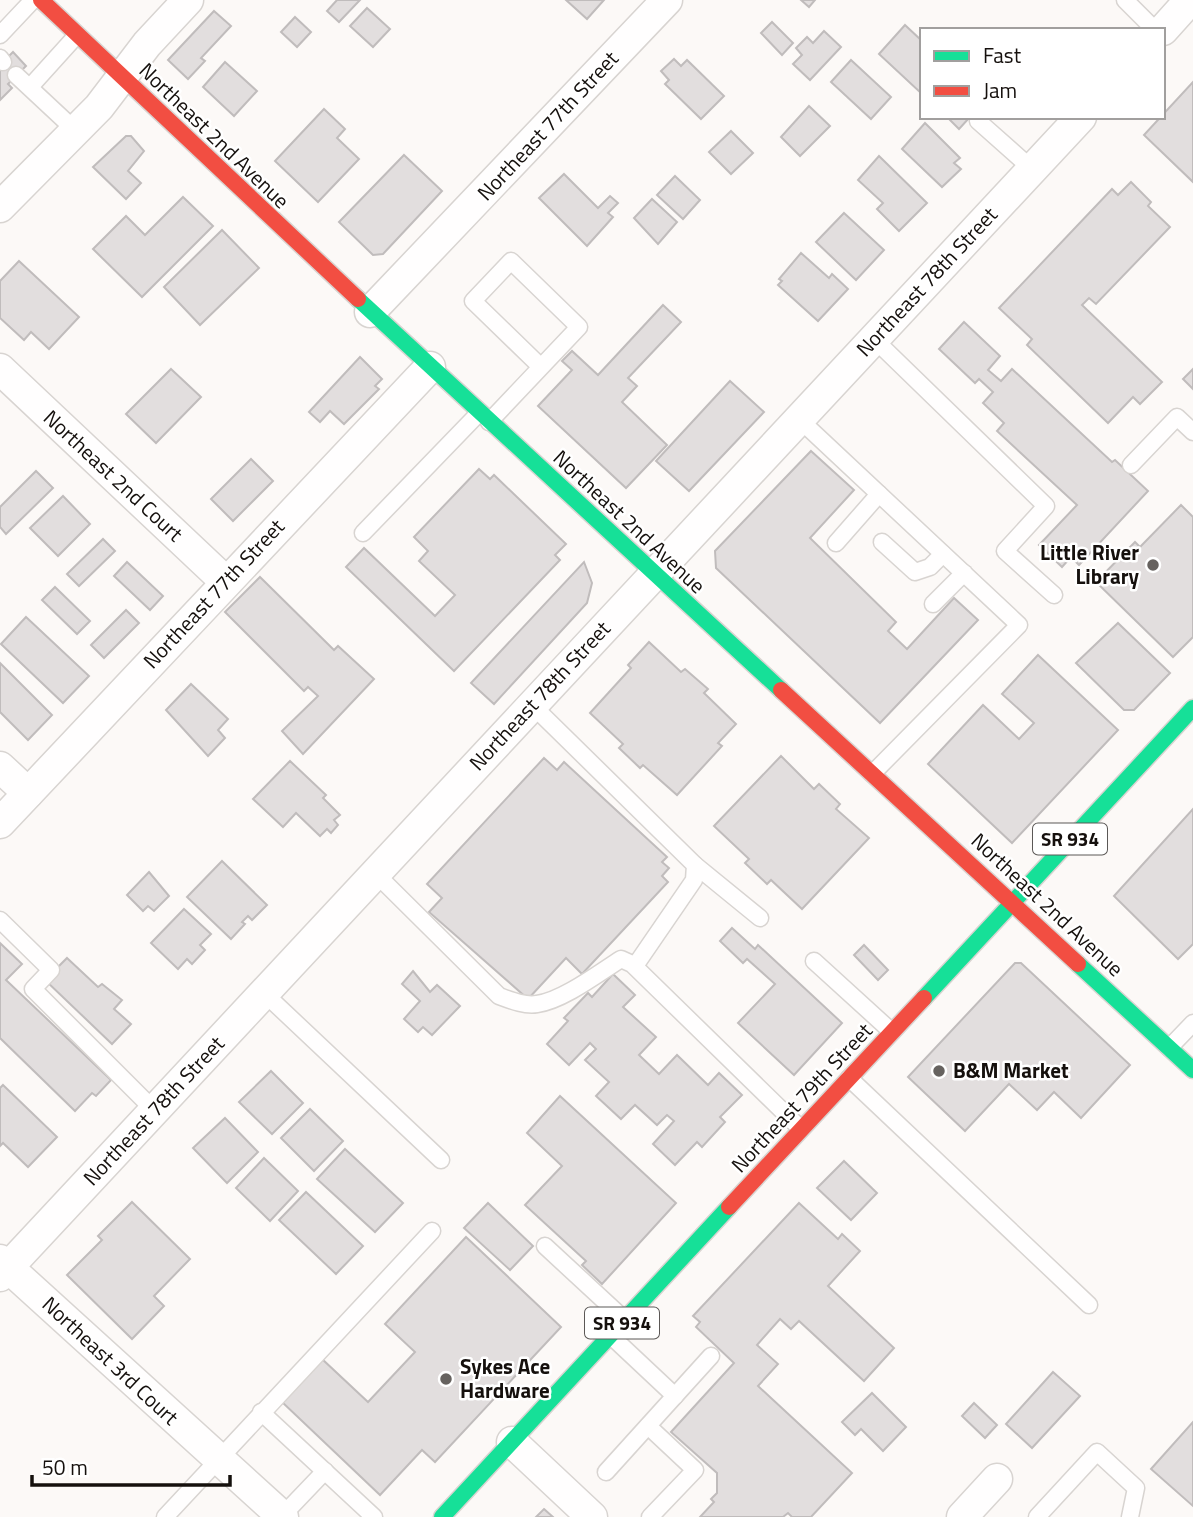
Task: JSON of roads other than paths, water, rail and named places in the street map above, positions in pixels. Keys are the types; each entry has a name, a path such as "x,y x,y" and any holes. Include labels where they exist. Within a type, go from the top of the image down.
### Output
{"main road":[{"name":"Northeast 2nd Avenue","path":"41,0 484,418 1193,1070"},
{"name":"Northeast 79th Street","path":"442,1517 1193,708"}],"street":[{"path":"0,207 76,131 188,0"},
{"name":"Northeast 77th Street","path":"370,312 667,0"},
{"path":"1165,28 1190,0"},
{"name":"Northeast 78th Street","path":"3,1268 264,993 1079,119"},
{"name":"Northeast 77th Street","path":"0,823 430,367"},
{"name":"Northeast 2nd Court","path":"0,369 226,582"},
{"path":"0,767 28,793"},
{"name":"Northeast 3rd Court","path":"3,1268 282,1517"},
{"path":"512,1442 592,1517"},
{"path":"962,1517 997,1479"}],"lane":[{"path":"0,35 33,0"},
{"path":"1125,0 1153,28"},
{"path":"30,87 77,35"},
{"path":"16,75 76,131"},
{"path":"978,121 1032,169"},
{"path":"363,533 541,367 579,327 511,261 473,301 541,367"},
{"path":"874,338 1046,506 1005,551 1054,596"},
{"path":"1131,465 1177,417 1193,432"},
{"path":"799,419 1019,625 872,774"},
{"path":"836,543 879,494"},
{"path":"882,542 915,572 930,567 943,554"},
{"path":"933,604 964,573"},
{"path":"532,705 695,865 760,918"},
{"path":"635,967 694,880 695,865"},
{"path":"376,873 499,996 517,1003 537,1004 573,988 621,959 635,967 801,1129"},
{"path":"0,920 51,970 33,989 154,1110"},
{"path":"814,961 892,1032"},
{"path":"264,993 441,1160"},
{"path":"1169,1048 1193,1023"},
{"path":"849,1078 1089,1305"},
{"path":"165,1517 432,1231"},
{"path":"545,1246 625,1320"},
{"path":"610,1335 675,1396"},
{"path":"606,1472 711,1356"},
{"path":"261,1412 374,1517"},
{"path":"648,1426 695,1470 650,1517"},
{"path":"1037,1517 1097,1452 1136,1488 1130,1517"},
{"path":"282,1517 325,1471"}],"place":[{"name":"Little River Library","path":"1153,565"},
{"name":"B&M Market","path":"939,1071"},
{"name":"Sykes Ace Hardware","path":"446,1379"}]}
